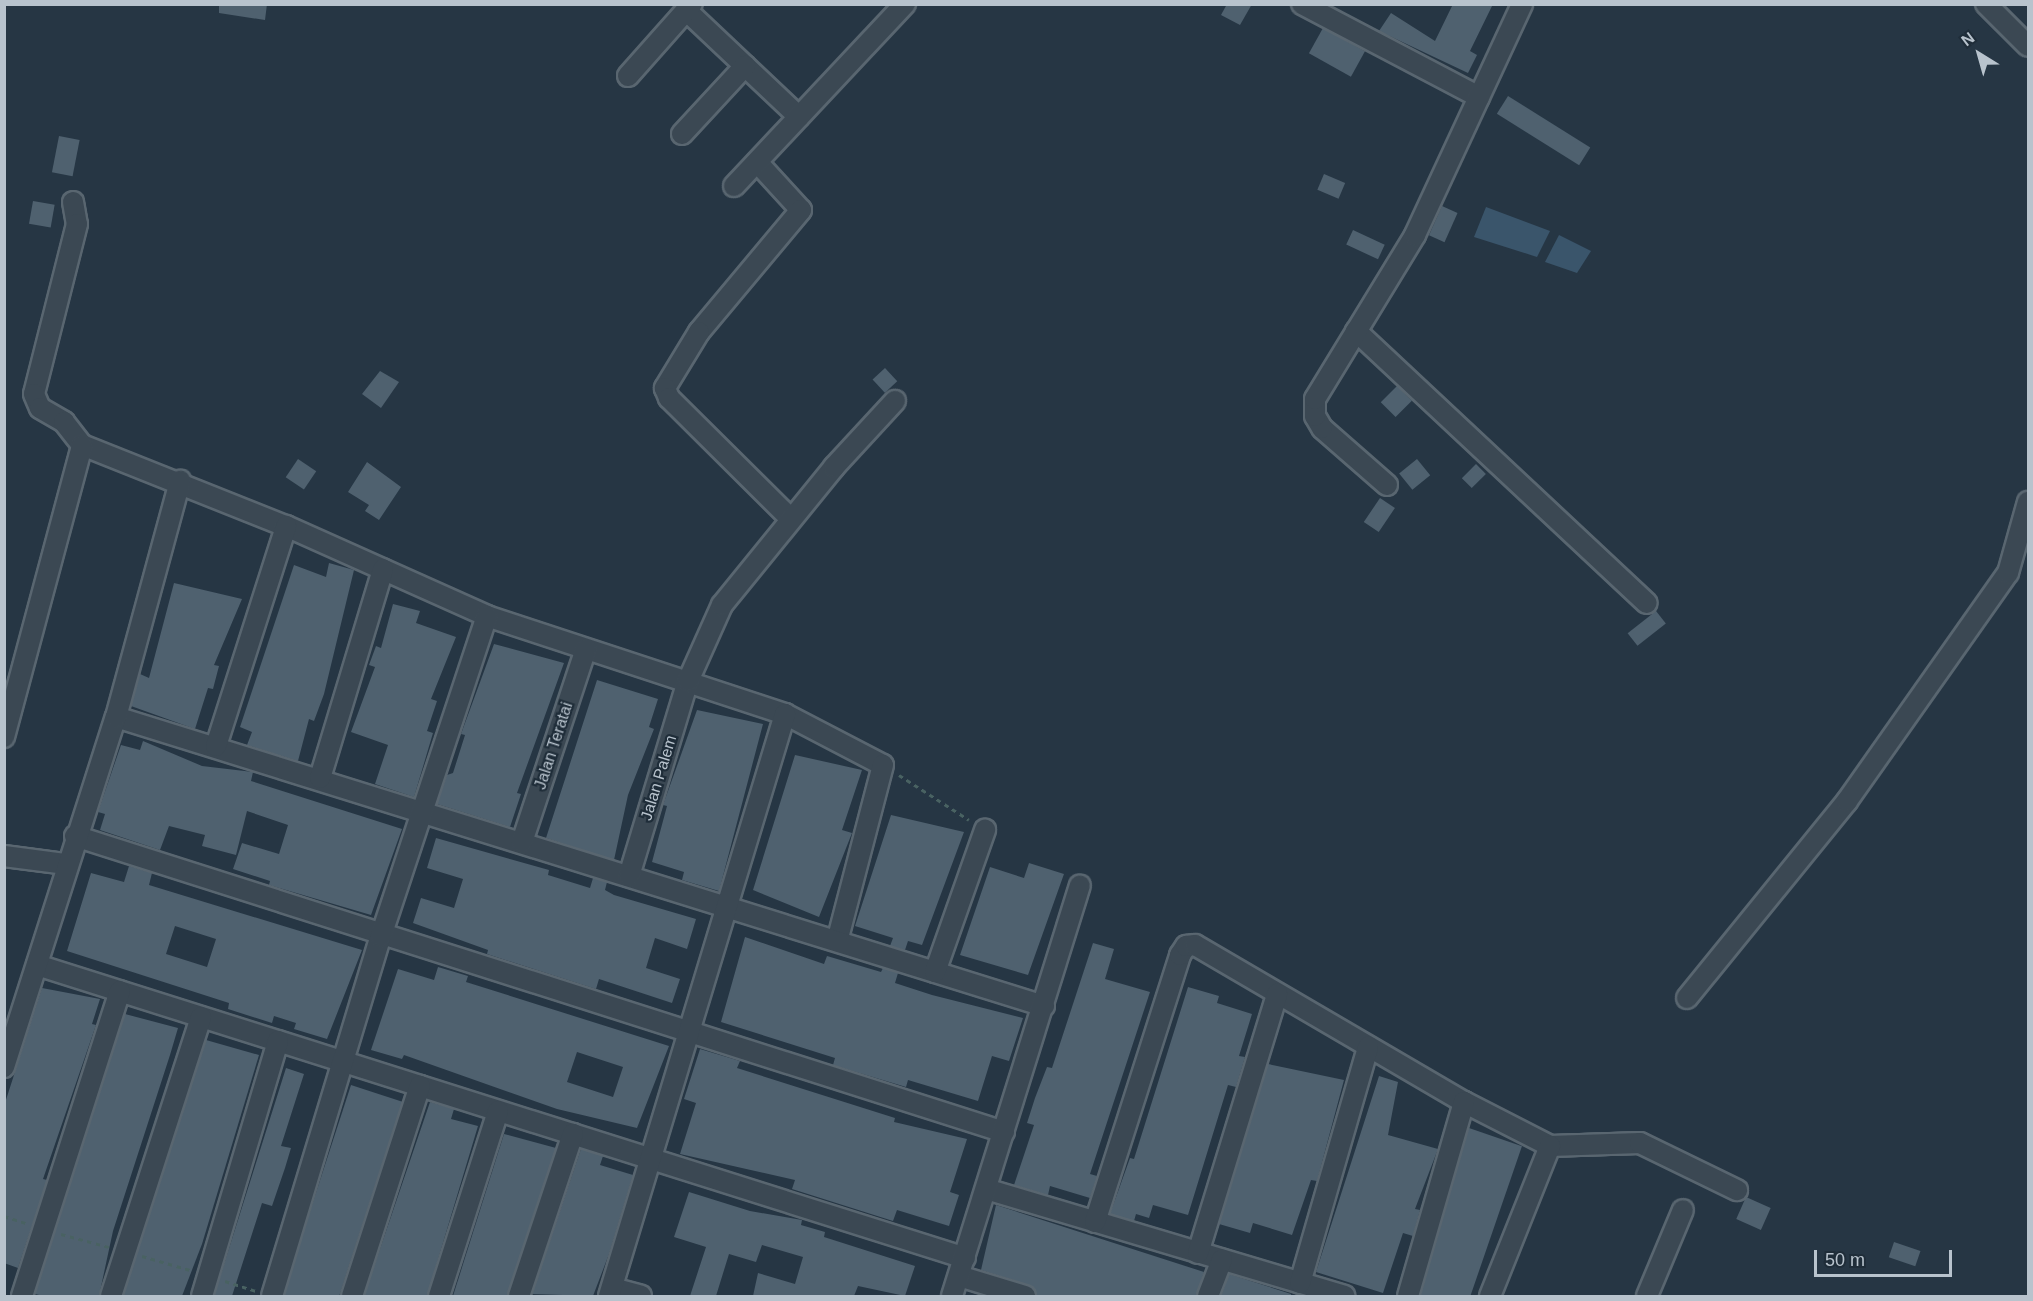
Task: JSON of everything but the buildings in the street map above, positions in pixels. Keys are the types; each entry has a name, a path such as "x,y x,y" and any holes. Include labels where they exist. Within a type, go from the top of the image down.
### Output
{"street":[{"path":"734,186 905,4"},
{"path":"1302,4 1479,97"},
{"path":"1388,485 1322,428 1315,416 1315,399 1415,235 1522,4"},
{"path":"1986,4 2028,46"},
{"path":"628,76 689,8 799,117"},
{"path":"682,134 745,66"},
{"path":"757,162 801,210 699,332 665,388 669,398 791,519"},
{"path":"74,202 77,224 34,400 70,428 82,445 180,481 487,616 785,714 883,765 837,941"},
{"path":"1356,331 1647,603"},
{"name":"Jalan Palem","path":"629,876 688,681 722,605 791,519 895,401"},
{"path":"4,737 11,684 82,445"},
{"path":"4,1067 66,864 116,717 180,481"},
{"path":"1687,998 1847,801 2008,573 2028,502"},
{"path":"216,746 286,526"},
{"path":"320,778 383,569"},
{"path":"272,1296 346,1063 381,936 487,616"},
{"name":"Jalan Teratai","path":"522,842 586,649"},
{"path":"641,1296 611,1292 730,907 785,714"},
{"path":"116,717 320,778 1044,1006"},
{"path":"935,972 986,830"},
{"path":"75,836 381,936 1004,1132"},
{"path":"4,856 66,864"},
{"path":"952,1296 1080,886"},
{"path":"1095,1222 1186,946 1195,945 1464,1102 1550,1146 1640,1143 1737,1190"},
{"path":"37,965 653,1159 962,1267 1026,1296"},
{"path":"22,1296 120,991"},
{"path":"1198,1253 1277,994"},
{"path":"111,1296 201,1017"},
{"path":"202,1296 278,1041"},
{"path":"1300,1283 1368,1047"},
{"path":"352,1296 420,1086"},
{"path":"1408,1296 1464,1102"},
{"path":"439,1296 498,1111"},
{"path":"519,1296 573,1134"},
{"path":"1490,1296 1550,1146"},
{"path":"987,1189 1344,1296"},
{"path":"1647,1296 1683,1210"},
{"path":"1208,1296 1222,1260"}],"path":[{"path":"883,765 986,830"}],"water":[{"path":"1486,207 1550,231 1537,257 1474,237"},
{"path":"1559,235 1591,251 1577,273 1545,262"}]}
